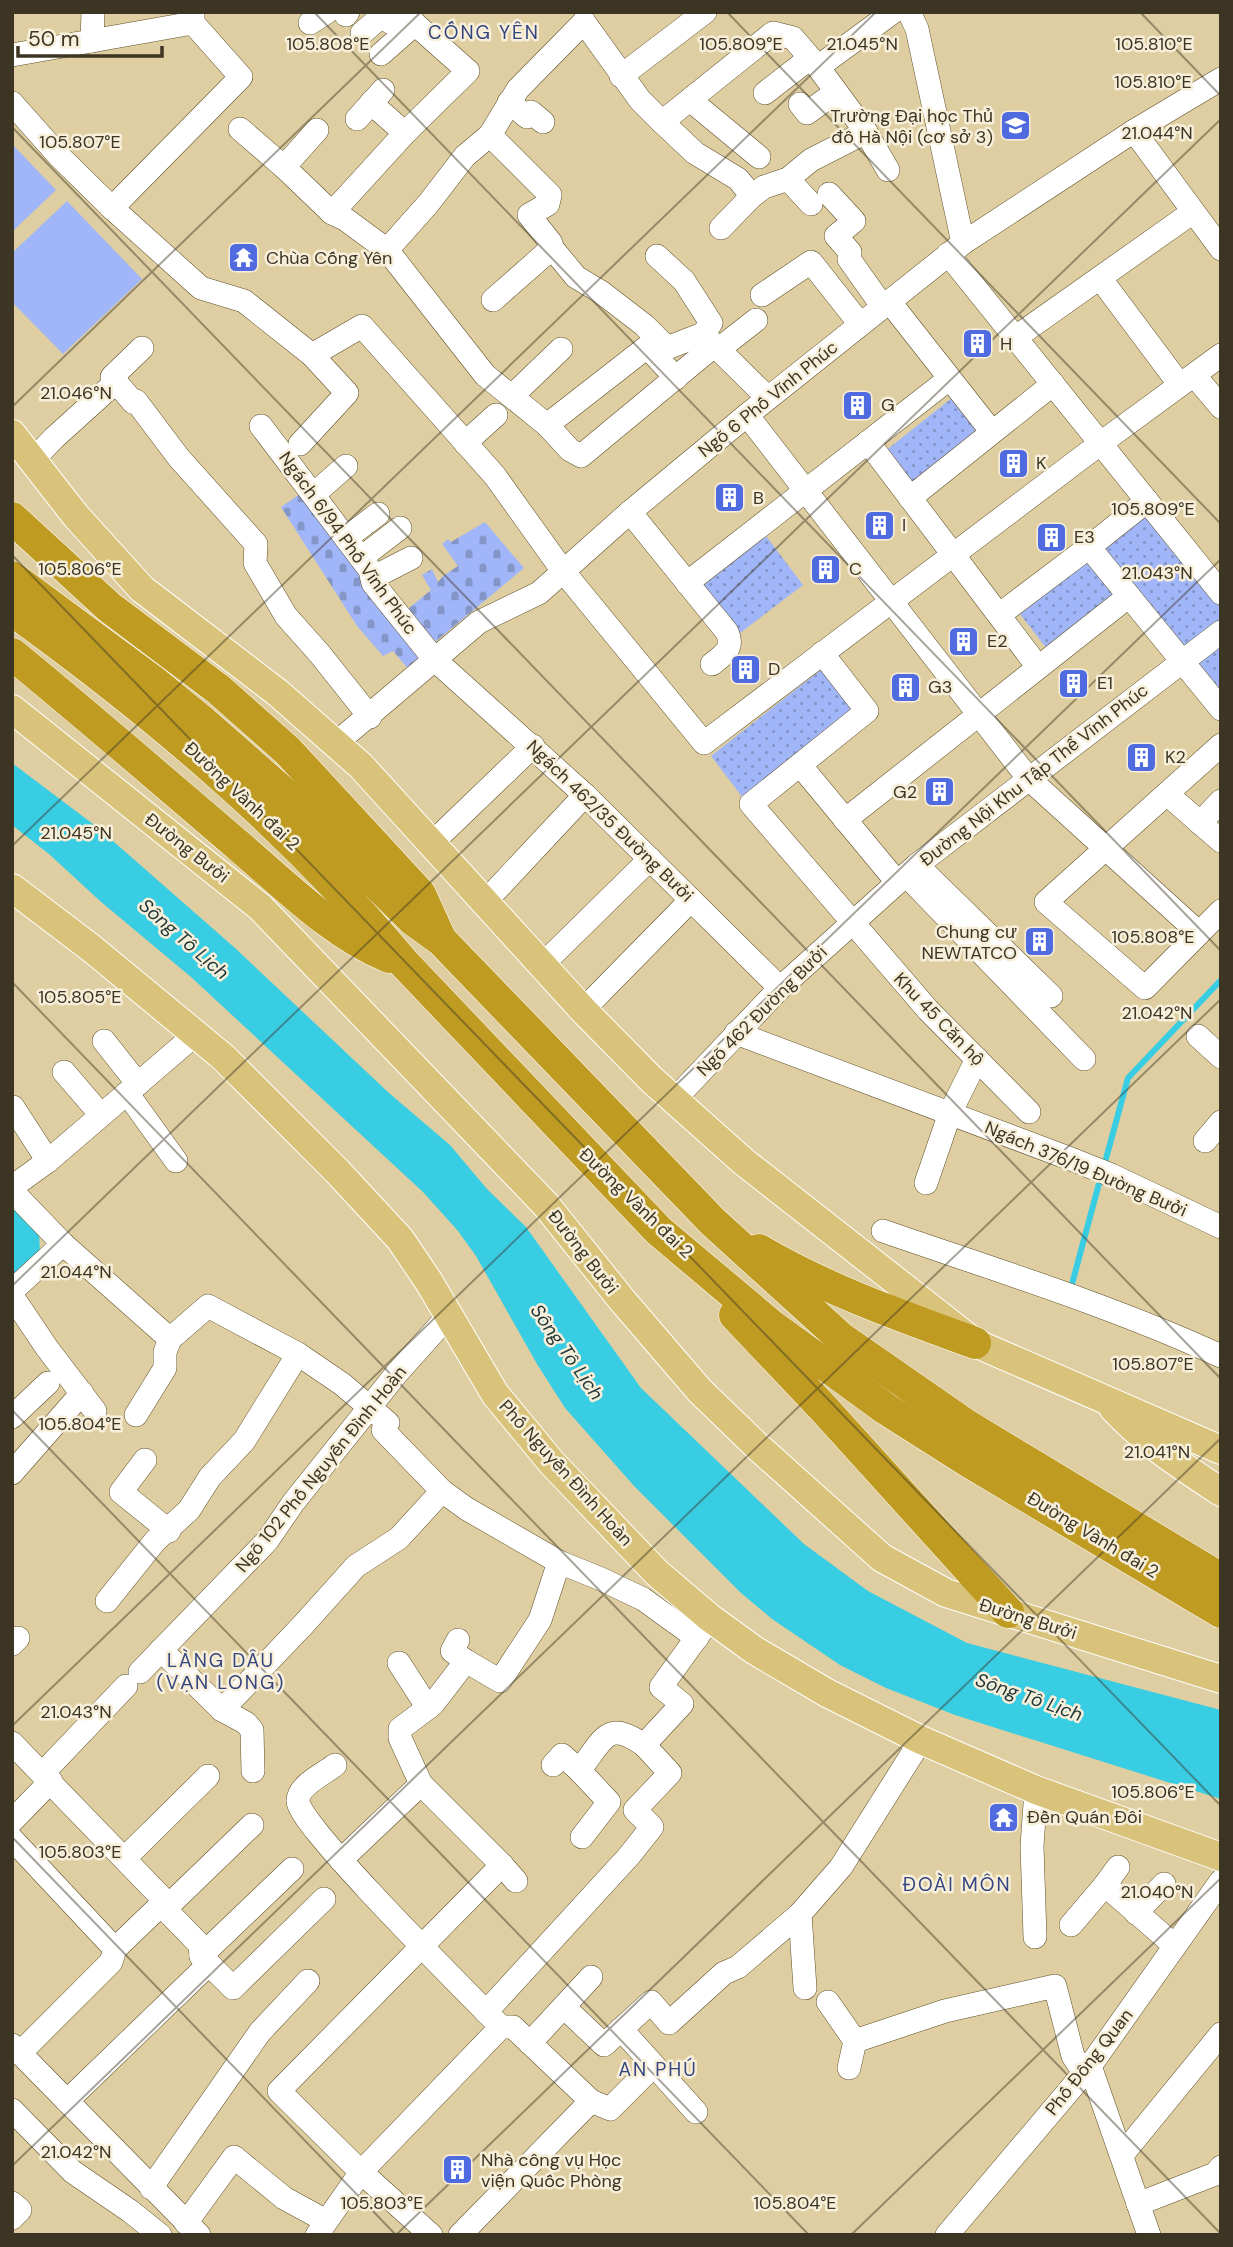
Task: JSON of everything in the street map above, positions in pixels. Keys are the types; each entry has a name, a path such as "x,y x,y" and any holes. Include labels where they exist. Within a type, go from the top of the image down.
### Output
{"highway":[{"path":"12,518 109,607 218,689 288,751 420,894 441,940"},
{"path":"12,578 140,689"},
{"path":"12,610 140,689"},
{"path":"12,654 95,721 314,909 372,950 404,963"},
{"name":"Đường Vành đai 2","path":"140,689 248,761 303,810 412,919 441,940 713,1222 842,1339 966,1424 1221,1579"},
{"name":"Đường Vành đai 2","path":"140,689 208,763 267,817 367,918 404,963 659,1231 772,1325 886,1409 1221,1612"},
{"path":"713,1222 776,1260 822,1283 875,1307 975,1343"},
{"path":"659,1231 1008,1612"}],"main road":[{"path":"12,434 76,516 142,589 278,694 361,766 583,1010 674,1100 744,1161 819,1223 975,1343 1221,1450"},
{"name":"Đường Bưởi","path":"12,709 260,907 546,1205 700,1391 882,1558 946,1594 1221,1679"},
{"name":"Phố Nguyễn Đình Hoàn","path":"12,888 91,948 223,1057 368,1204 400,1239 495,1394 552,1463 657,1573 704,1628 754,1650 827,1693 921,1740 1036,1790 1221,1857"},
{"path":"1105,1399 1138,1434 1181,1467 1221,1492"}],"street":[{"path":"92,41 93,12"},
{"path":"621,76 705,12"},
{"path":"765,93 893,12"},
{"path":"909,12 917,29 955,248 1016,337 1221,593"},
{"path":"362,33 383,15 390,22 411,17"},
{"path":"381,54 411,17"},
{"path":"332,213 405,133 468,71 411,17"},
{"path":"387,250 428,204 465,156 490,135 518,89 585,17 621,76 640,100 695,153 738,179 752,196"},
{"path":"12,55 92,41 193,18 241,77 112,208"},
{"path":"662,122 773,33 793,38 814,62 866,132 888,170"},
{"name":"Ngõ 6 Phố Vĩnh Phúc","path":"335,744 479,622 539,593 630,512 955,248 1134,131 1221,79"},
{"path":"800,104 807,113 836,92"},
{"path":"690,100 759,157"},
{"path":"509,102 527,117 531,112 543,122"},
{"path":"12,103 60,157 112,208 201,288 244,301 312,355 347,393 300,444"},
{"path":"370,104 405,133"},
{"path":"240,129 332,213 345,219 387,250 485,375 547,425 570,450 581,456 676,378 712,343 756,320"},
{"path":"284,167 317,130"},
{"path":"1134,131 1221,249"},
{"path":"721,228 764,187 788,179 811,160 866,132"},
{"path":"490,135 550,195 548,204 529,215 576,277 612,300 644,325 667,348 712,343"},
{"path":"788,179 854,221 836,236 849,252 849,260 992,432"},
{"path":"1016,337 1193,212"},
{"path":"493,300 552,248"},
{"path":"657,256 684,281 711,323 712,343 768,398"},
{"path":"762,295 811,262 860,324"},
{"path":"1100,278 1187,380 1221,407"},
{"path":"312,355 362,326 495,476 564,571 704,743 1221,355"},
{"path":"547,425 647,347 676,378"},
{"path":"142,348 113,377 116,382 133,402 136,401 179,458 256,544 255,563 286,616 369,717"},
{"path":"512,396 561,349"},
{"path":"687,583 949,379"},
{"path":"32,460 116,382"},
{"path":"910,498 1053,384"},
{"path":"465,443 496,415"},
{"path":"747,415 1028,778 1199,933"},
{"name":"Ngách 6/94 Phố Vĩnh Phúc","path":"261,426 370,570 373,583 435,660"},
{"path":"868,442 1038,667"},
{"path":"314,495 346,466"},
{"path":"999,615 1147,501"},
{"path":"630,512 727,632 731,641 729,649 712,664"},
{"path":"346,538 378,514"},
{"path":"360,558 400,528"},
{"path":"1090,547 1221,709"},
{"path":"372,578 411,558"},
{"path":"845,820 1129,596"},
{"name":"Đường Nội Khu Tập Thể Vĩnh Phúc","path":"852,923 907,874 1028,778 1221,632"},
{"path":"822,653 867,711 800,765 845,820 1051,996"},
{"name":"Ngách 462/35 Đường Bưởi","path":"435,660 585,795 780,988"},
{"path":"1221,745 1046,902 1145,988 1221,911"},
{"path":"431,844 533,746"},
{"name":"Khu 45 Căn hộ","path":"800,765 751,804 928,1010 1030,1112"},
{"path":"1167,794 1221,841"},
{"path":"484,903 585,795"},
{"path":"1200,822 1221,801"},
{"path":"542,965 650,859"},
{"path":"907,874 1084,1059"},
{"path":"583,1010 691,900"},
{"name":"Ngõ 462 Đường Bưởi","path":"674,1100 780,988 852,923"},
{"name":"Ngách 376/19 Đường Bưởi","path":"736,1033 1071,1159 1221,1227"},
{"path":"170,1339 63,1244 12,1189 196,1034"},
{"path":"1198,1036 1221,1058"},
{"path":"104,1041 176,1161"},
{"path":"926,1184 950,1113 976,1059"},
{"path":"64,1072 101,1115"},
{"path":"13,1108 47,1161"},
{"path":"1205,1141 1221,1122"},
{"path":"883,1231 1052,1289 1176,1335 1221,1356"},
{"path":"12,1291 63,1244"},
{"path":"12,1296 88,1402 12,1473"},
{"path":"136,1415 165,1368 165,1352 170,1339 208,1306 298,1354 342,1384 388,1423 383,1430 442,1491 467,1509 559,1562 601,1578 704,1628 661,1687 682,1704 644,1745"},
{"name":"Ngõ 102 Phố Nguyễn Đình Hoàn","path":"12,1821 133,1679 267,1541 293,1503 397,1373 449,1315"},
{"path":"107,1601 155,1541 189,1510 210,1477 244,1441 298,1354"},
{"path":"12,1417 48,1383"},
{"path":"145,1460 121,1492 169,1531"},
{"path":"222,1710 356,1566 399,1538 442,1491"},
{"path":"431,2235 361,2172 279,2091 422,1946 509,1873 421,1784 399,1734 400,1729 428,1708 462,1650 500,1681 540,1620 559,1562"},
{"path":"161,1650 222,1710 246,1723 252,1730 253,1771"},
{"path":"399,1663 428,1708"},
{"path":"252,1825 115,1949 111,1962 16,2049 192,2229 234,2157 322,2228 361,2172 494,2019 652,1828 635,1810 670,1773 644,1745 627,1733 617,1731 608,1735 579,1770"},
{"path":"564,2007 604,2045 650,2002 668,2022 724,1973 738,1967 800,1914 841,1867 921,1740"},
{"path":"12,1743 125,1858 200,1945 204,1961 233,1988 324,1899"},
{"path":"553,1765 562,1755 609,1802 582,1837"},
{"path":"335,1765 300,1793 298,1801 304,1817 341,1860 494,2019 513,2027 591,2101 610,2109 653,2066"},
{"path":"125,1858 208,1776"},
{"path":"341,1860 421,1784"},
{"path":"1035,1937 1032,1846 1036,1790"},
{"path":"12,1839 115,1949"},
{"path":"67,2101 292,1869"},
{"path":"1071,1925 1112,1876 1136,1913 1175,1946"},
{"name":"Phố Đông Quan","path":"947,2235 1087,2070 1221,1881"},
{"path":"1136,1913 1164,1884"},
{"path":"800,1914 805,1988"},
{"path":"530,2043 592,1977"},
{"path":"151,2188 260,2032 308,1981"},
{"path":"855,2041 945,2011 1055,1986 1073,2056 1087,2070 1122,2155 1149,2235"},
{"path":"828,2002 855,2041 849,2068"},
{"path":"621,2029 696,2112"},
{"path":"1122,2155 1221,2035"},
{"path":"460,2235 591,2101"},
{"path":"12,2110 73,2172 160,2235"},
{"path":"1138,2204 1219,2173"},
{"path":"12,2203 20,2210 12,2218"}],"green space":[{"path":"12,144 56,190 12,232"},
{"path":"67,201 142,279 63,354 12,302 12,253"},
{"path":"953,397 980,432 912,487 884,452"},
{"path":"303,492 422,659 410,671 393,651 383,656 357,626 281,507"},
{"path":"1156,506 1221,587 1221,623 1184,652 1102,550"},
{"path":"485,522 524,568 429,647 403,613 431,590 422,575 432,569 438,582 458,566 442,544 448,539 451,542"},
{"path":"766,536 803,585 735,637 698,587"},
{"path":"1091,559 1118,594 1047,649 1020,614"},
{"path":"1221,640 1221,696 1192,661"},
{"path":"822,669 855,712 743,798 711,756"}],"water":[{"name":"Sông Tô Lịch","path":"12,763 97,827 235,948 389,1093 450,1145 487,1189 526,1227 641,1388 804,1544 868,1591 967,1643 1221,1710 1221,1799 955,1715 886,1688 840,1665 772,1619 741,1593 635,1487 565,1408 476,1256 423,1192 191,977 12,825"},
{"path":"12,1204 39,1231 40,1255 12,1279"}],"waterway":[{"path":"1104,1166 1128,1078 1221,980"},
{"path":"1072,1284 1101,1176"}],"place":[{"name":"Trường Đại học Thủ đô Hà Nội (cơ sở 3)","path":"1016,126"},
{"name":"Chùa Cống Yên","path":"243,258"},
{"name":"H","path":"977,344"},
{"name":"G","path":"858,405"},
{"name":"K","path":"1013,463"},
{"name":"B","path":"730,498"},
{"name":"I","path":"879,525"},
{"name":"E3","path":"1051,537"},
{"name":"C","path":"826,569"},
{"name":"E2","path":"964,641"},
{"name":"D","path":"745,669"},
{"name":"E1","path":"1074,683"},
{"name":"G3","path":"905,687"},
{"name":"K2","path":"1142,757"},
{"name":"G2","path":"940,792"},
{"name":"Chung cư NEWTATCO","path":"1040,942"},
{"name":"Đền Quán Đôi","path":"1004,1817"},
{"name":"Nhà công vụ Học viện Quốc Phòng","path":"458,2170"}],"district":[{"name":"CỐNG YÊN","path":"484,32"},
{"name":"LÀNG DÂU (VẠN LONG)","path":"221,1671"},
{"name":"ĐOÀI MÔN","path":"957,1884"},
{"name":"AN PHÚ","path":"658,2069"}]}
